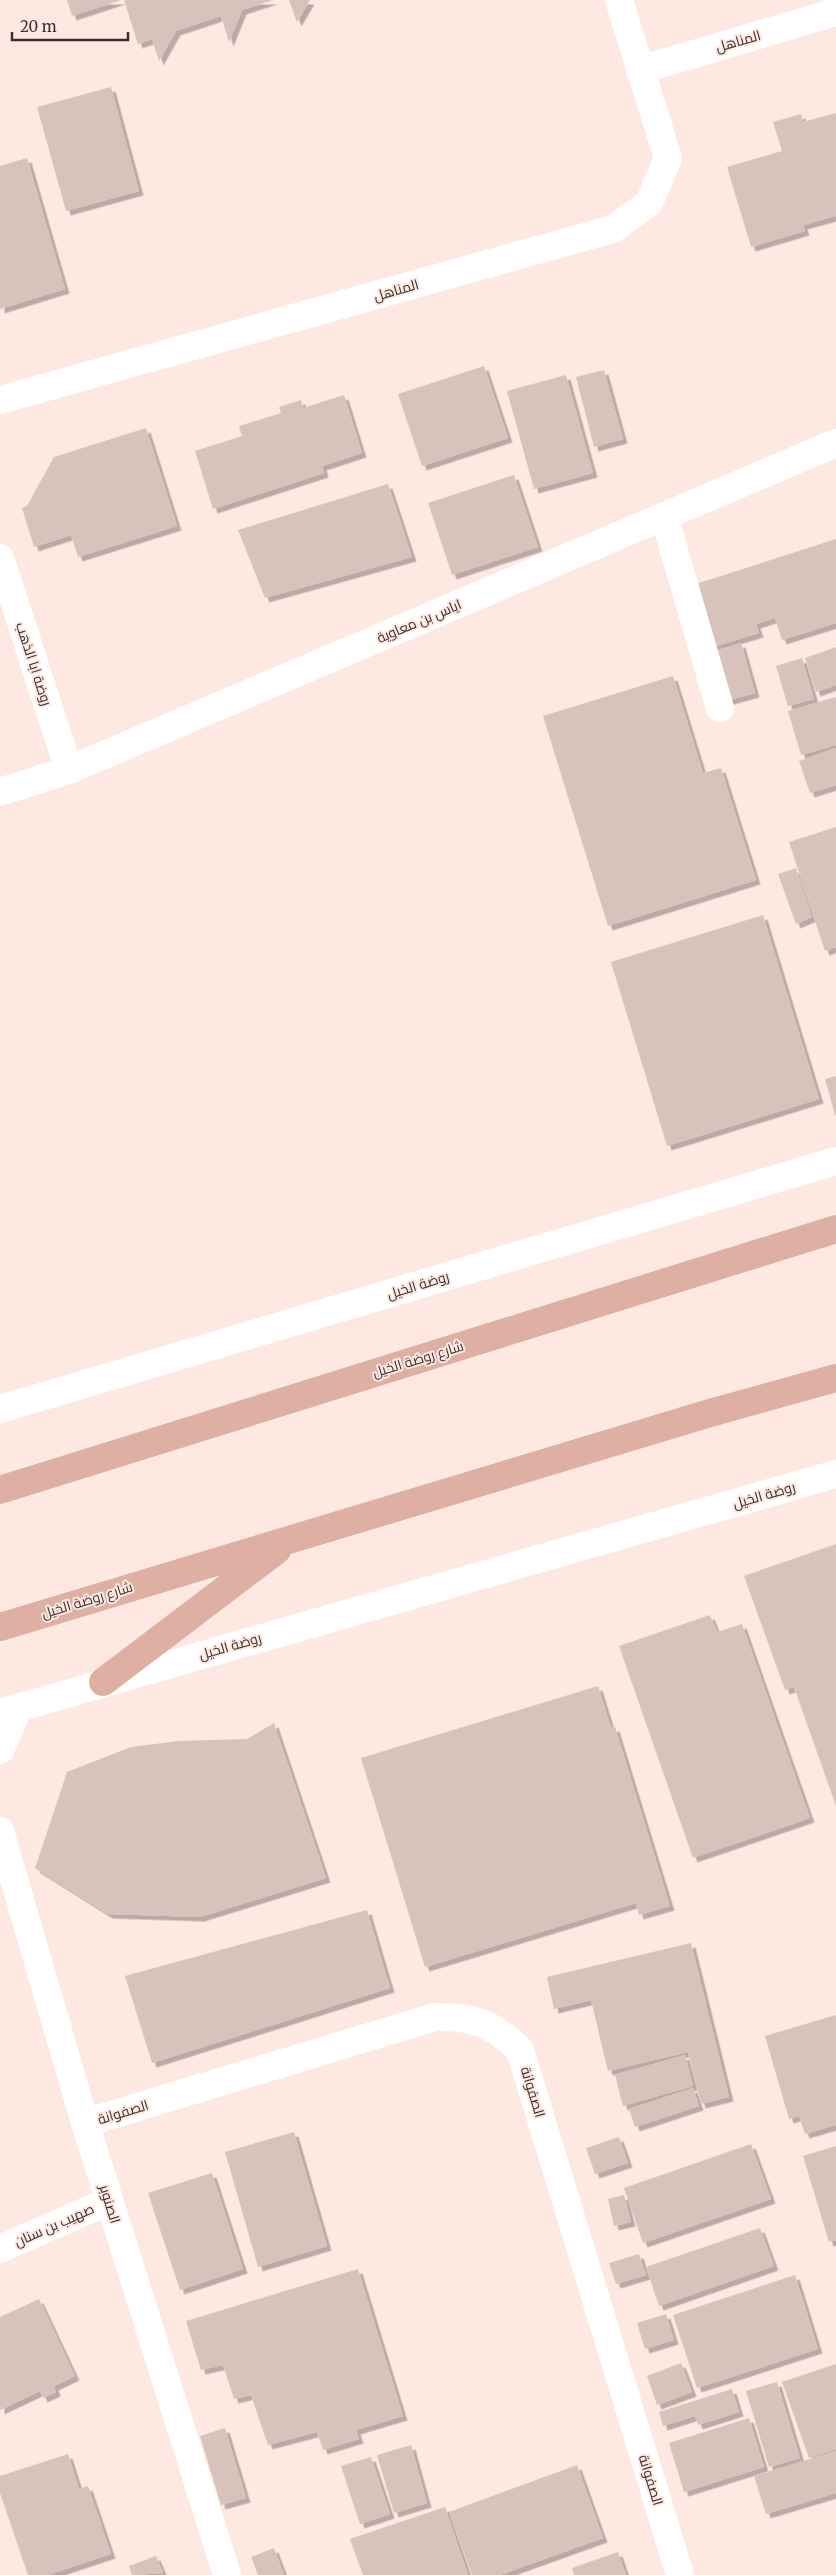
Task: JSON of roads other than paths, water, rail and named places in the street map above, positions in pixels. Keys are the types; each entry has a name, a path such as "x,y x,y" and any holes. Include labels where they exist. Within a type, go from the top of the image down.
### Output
{"main road":[{"name":"شارع روضة الخيل","path":"0,1490 836,1229"},
{"name":"شارع روضة الخيل","path":"0,1627 700,1416 836,1378"},
{"path":"103,1682 292,1538"}],"street":[{"name":"المناهل","path":"0,400 613,229 649,203 668,158 619,0"},
{"name":"المناهل","path":"640,70 836,12"},
{"name":"اياس بن معاوية","path":"0,792 69,770 836,442"},
{"path":"664,516 720,708"},
{"name":"روضة ابا الذهب","path":"0,558 69,770"},
{"name":"روضة الخيل","path":"0,1409 836,1161"},
{"name":"روضة الخيل","path":"10,1710 836,1474"},
{"path":"0,1750 10,1710"},
{"name":"الصنوبر","path":"0,1831 85,2123 227,2575"},
{"name":"الصفوانة","path":"85,2123 436,2017 460,2017 482,2022 503,2034 520,2050 680,2575"},
{"name":"صهيب بن سنان","path":"0,2249 109,2201"}]}
